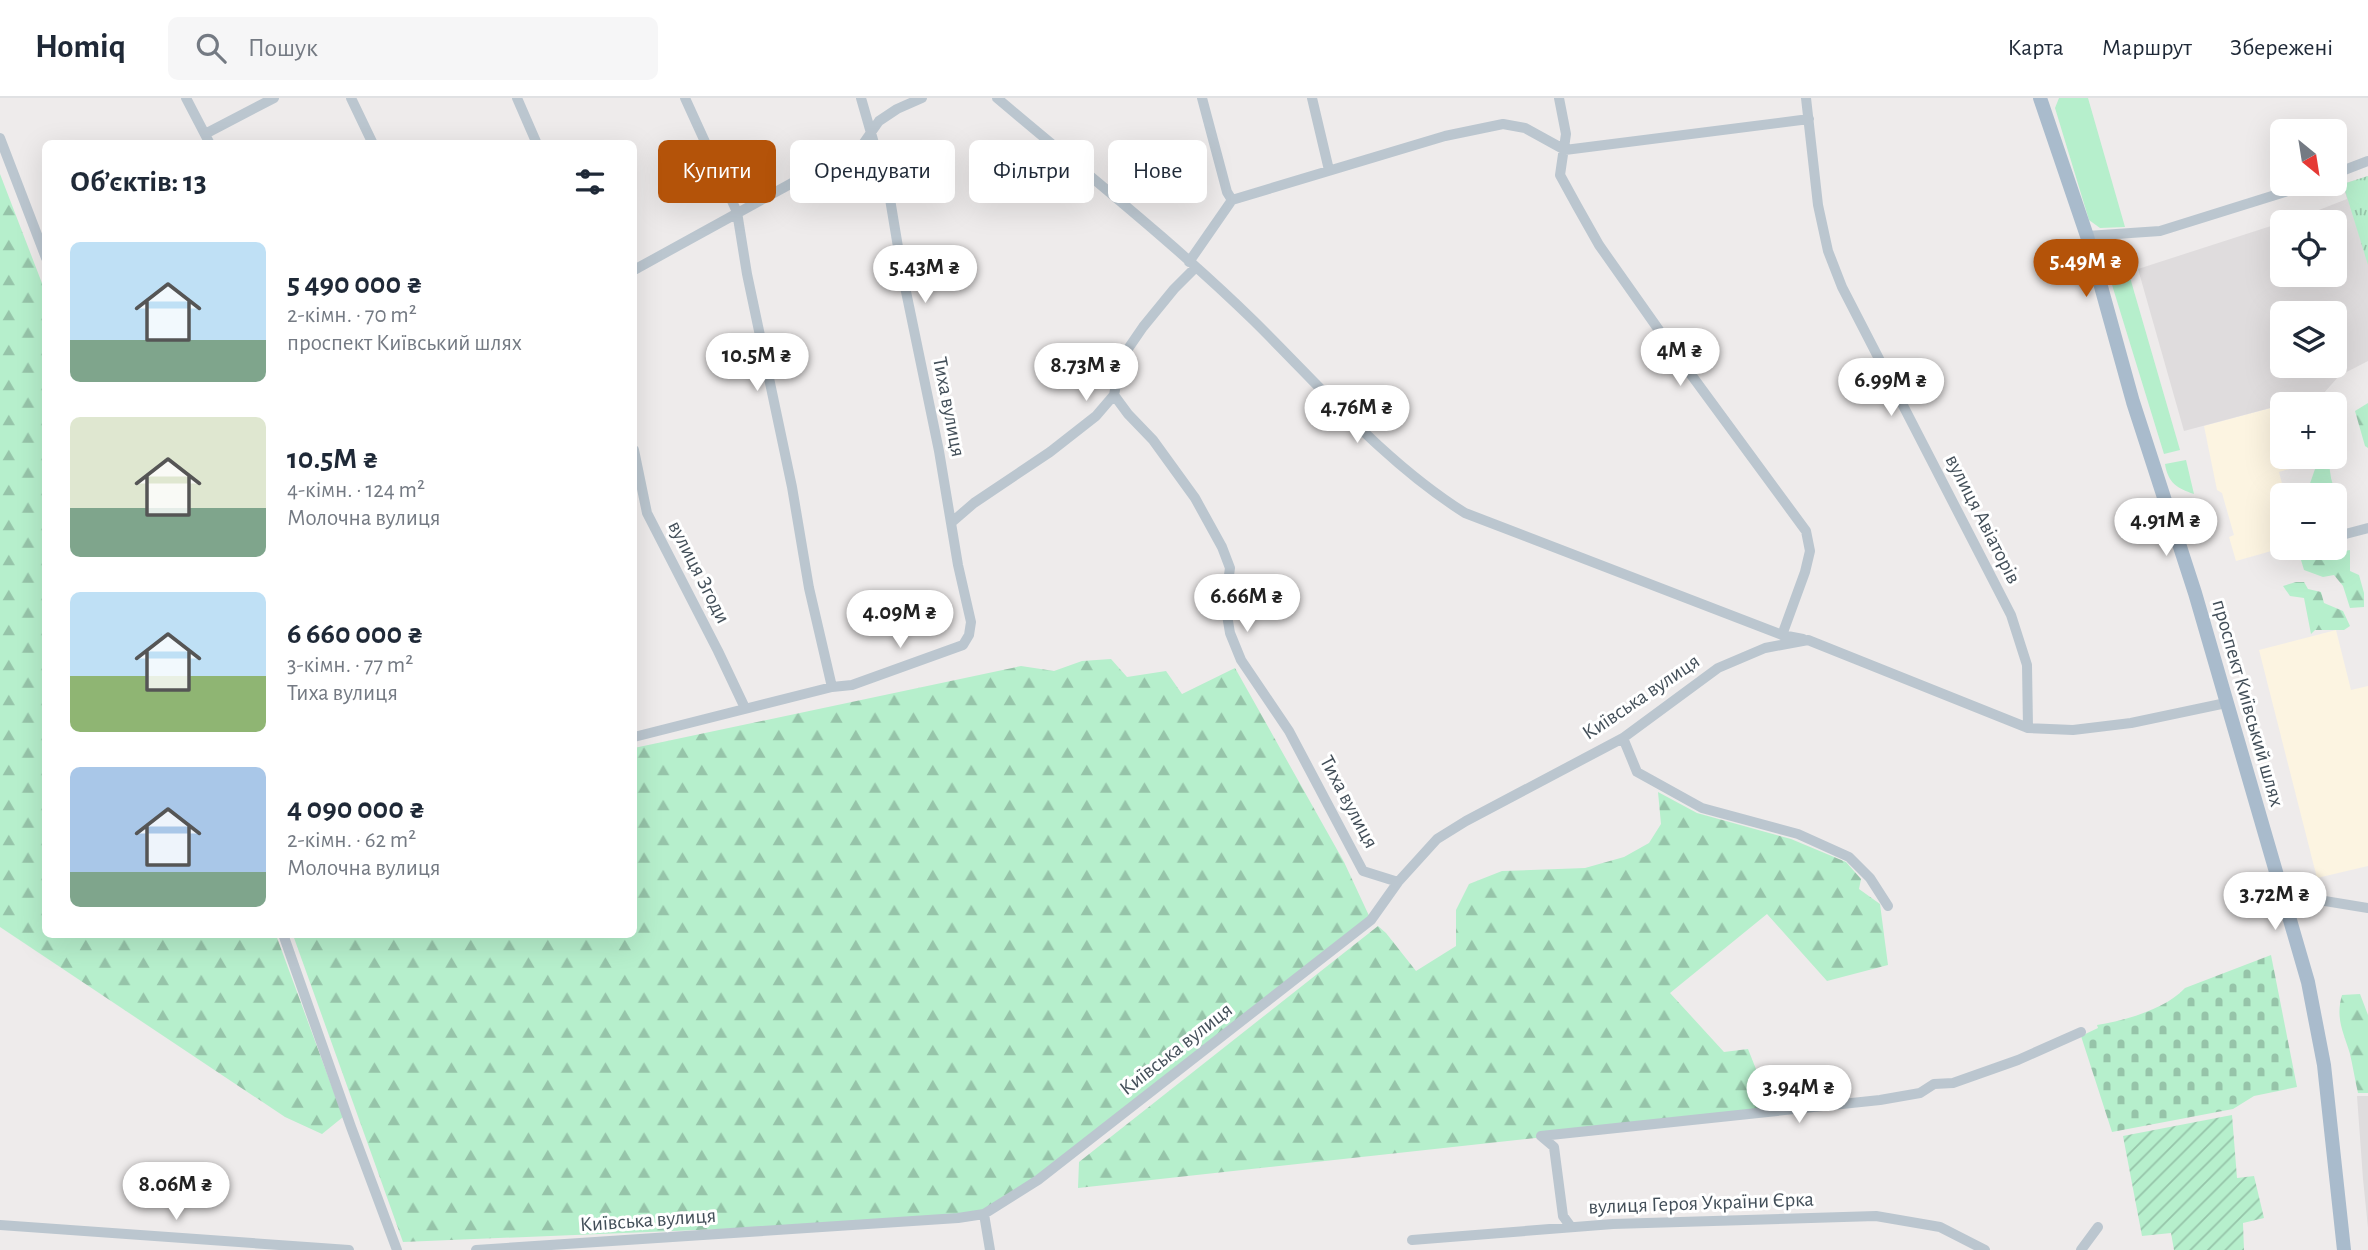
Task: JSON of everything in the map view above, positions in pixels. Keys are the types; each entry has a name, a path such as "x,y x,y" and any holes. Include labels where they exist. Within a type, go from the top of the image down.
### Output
{"main road":[{"name":"проспект Київський шлях","path":"2040,98 2087,236 2133,402 2195,593 2308,982 2324,1065 2344,1250"}],"street":[{"path":"186,98 207,139 274,98"},
{"path":"351,98 371,140"},
{"path":"517,98 535,140"},
{"path":"637,736 832,687 809,588 792,488 747,274 737,212 685,98"},
{"name":"Тиха вулиця","path":"832,687 852,685 962,645 969,635 971,622 890,198 861,98"},
{"path":"637,268 863,144 879,121 897,108 922,98"},
{"path":"997,98 1192,265 1253,320 1321,392 1434,493 1455,506 1782,635 1808,640 2028,728 2073,730 2131,723 2226,703"},
{"path":"1202,98 1227,191 1232,200"},
{"path":"1312,98 1329,170"},
{"path":"1559,98 1566,134 1560,175 1599,245 1806,531 1810,551 1782,635"},
{"name":"вулиця Авіаторів","path":"1806,98 1818,205 1828,251 1842,287 2011,615 2027,665 2028,728"},
{"path":"952,522 974,503 1050,452 1087,423 1114,395 1121,359 1150,317 1192,265 1232,200 1445,136 1503,124 1525,128 1565,150 1809,119"},
{"path":"0,138 42,248"},
{"path":"2347,169 2368,161"},
{"path":"2087,236 2160,231 2272,196"},
{"name":"Тиха вулиця","path":"1114,395 1153,440 1195,498 1222,547 1230,568 1225,603 1230,633 1241,660 1289,731 1363,871 1398,882"},
{"name":"вулиця Згоди","path":"637,465 647,513 745,708"},
{"path":"2347,534 2368,528"},
{"name":"Київська вулиця","path":"476,1250 931,1220 984,1214 1038,1180 1371,920 1398,882 1437,839 1623,738 1718,668 1765,648 1808,640"},
{"path":"1623,738 1637,772 1702,808 1798,834 1849,857 1870,878 1888,905"},
{"path":"2282,894 2368,908"},
{"path":"284,938 397,1250"},
{"path":"1571,1227 1563,1216 1554,1147 1541,1136 1880,1100 1920,1093 1934,1084 1953,1083 2081,1032"},
{"path":"984,1214 990,1250"},
{"name":"вулиця Героя України Єрка","path":"1412,1240 1571,1227 1876,1216 1940,1227 1985,1250"},
{"path":"0,1225 349,1250"},
{"path":"2081,1250 2098,1227"}],"shaded area":[{"path":"2368,176 2368,361 2347,372 2347,301 2270,301 2270,378 2337,378 2325,392 2270,392 2270,408 2184,431 2138,269 2270,226 2270,287 2347,287 2347,210 2319,210 2347,199 2347,183"},
{"path":"2270,408 2270,469 2289,469 2279,472 2282,483 2270,483 2270,551 2236,561 2229,537 2234,535 2222,493 2217,490 2204,426"},
{"path":"2336,630 2351,690 2368,686 2368,866 2317,878 2259,650"},
{"path":"2357,1096 2368,1096 2368,1228 2363,1179"}],"green space":[{"path":"2059,98 2088,98 2125,227 2100,228 2089,220 2055,108"},
{"path":"0,174 42,283 42,938 277,938 343,1117 322,1134 285,1117 0,927"},
{"path":"2368,176 2368,265 2347,196 2347,183"},
{"path":"2108,243 2120,243 2180,450 2164,454 2101,249"},
{"path":"2368,403 2368,448 2365,446 2355,411"},
{"path":"2186,460 2194,494 2174,484 2166,470 2165,464"},
{"path":"2315,469 2330,469 2332,483 2310,483"},
{"path":"2350,550 2350,571 2359,575 2364,593 2364,607 2350,608 2343,586 2334,575 2323,577 2304,570 2301,560 2347,560 2347,551"},
{"path":"2304,582 2308,589 2321,592 2324,603 2343,611 2350,626 2344,630 2315,630 2311,634 2304,598 2290,596 2283,586"},
{"path":"1111,659 1127,677 1166,671 1182,694 1235,668 1344,862 1371,920 1038,1180 984,1214 939,1220 403,1242 294,938 637,938 637,747 1021,666 1054,671 1082,661"},
{"path":"1658,792 1697,813 1791,839 1846,862 1861,879 1859,889 1880,904 1888,965 1827,981 1767,914 1670,993 1724,1052 1748,1049 1773,1112 1078,1188 1079,1162 1378,926 1416,971 1456,946 1456,910 1469,884 1502,871 1585,868 1624,857 1649,843 1661,824"},
{"path":"2271,955 2297,1087 2254,1096 2233,1109 2112,1132 2081,1036 2098,1028 2097,1025 2144,1013 2167,1002 2185,988"},
{"path":"2360,994 2368,1015 2368,1093 2358,1093 2340,1019 2342,995"},
{"path":"2232,1115 2237,1178 2254,1176 2264,1218 2243,1223 2244,1250 2174,1250 2171,1233 2142,1236 2123,1136"}]}
